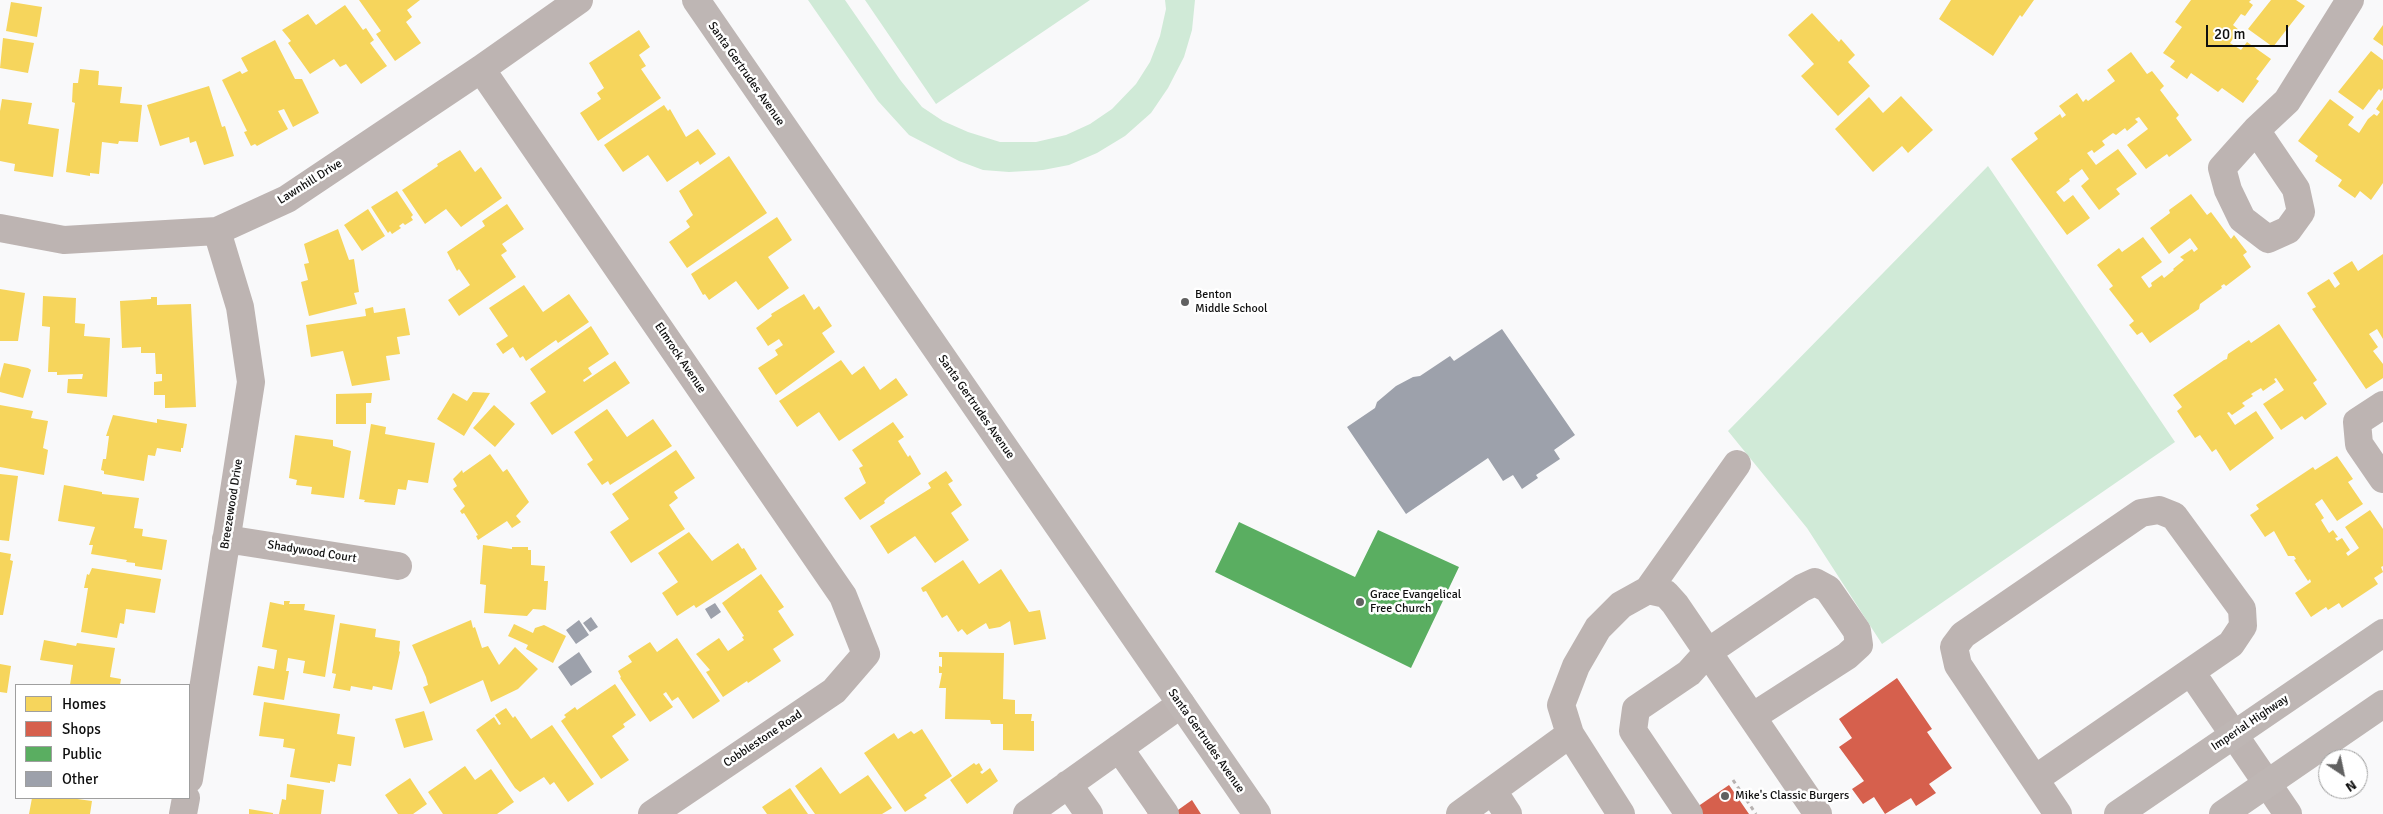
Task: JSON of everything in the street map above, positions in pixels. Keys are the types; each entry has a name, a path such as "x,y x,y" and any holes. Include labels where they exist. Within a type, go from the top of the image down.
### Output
{"main road":[{"name":"Santa Gertrudes Avenue","path":"696,0 1257,814"},
{"name":"Imperial Highway","path":"2118,814 2383,633"},
{"path":"2222,814 2383,704"}],"street":[{"name":"Lawnhill Drive","path":"0,228 64,240 217,231 286,199 481,69 579,0"},
{"path":"2256,130 2287,101 2350,0"},
{"name":"Elmrock Avenue","path":"481,69 843,596 866,654"},
{"name":"Breezewood Drive","path":"190,772 250,382 240,307 217,231"},
{"path":"2383,404 2357,422 2359,444 2383,479"},
{"path":"1621,814 1570,734 1561,705 1576,666 1598,628 1621,605 1648,590 1737,464"},
{"path":"2035,779 2231,644 2243,626 2242,609 2174,516 2158,510 2141,513 1963,635 1954,647 1958,665 2058,814"},
{"name":"Shadywood Court","path":"226,538 398,566"},
{"path":"1689,814 1633,731 1636,709 1688,673 1708,652 1802,588 1815,582 1828,589 1857,631 1859,645 1847,656 1752,717"},
{"path":"1648,590 1666,594 1670,599 1818,814"},
{"name":"Cobblestone Road","path":"652,814 834,691 866,654"},
{"path":"2190,672 2288,814"},
{"path":"1027,814 1181,704"},
{"path":"1460,814 1570,734"},
{"path":"1119,748 1165,814"},
{"path":"1068,784 1089,814"},
{"path":"1493,790 1508,814"},
{"path":"183,814 186,799"}],"path":[{"path":"1733,780 1756,814"}],"green space":[{"path":"808,0 845,0 901,81 922,107 943,121 968,132 1000,142 1036,142 1066,135 1090,124 1112,109 1136,84 1150,62 1160,36 1166,9 1165,0 1195,0 1192,30 1184,57 1168,88 1151,113 1125,136 1097,153 1069,165 1043,170 1009,172 983,170 959,161 909,135 878,101"},
{"path":"865,0 1090,0 936,104"},
{"path":"1988,166 2175,442 1882,644 1807,528 1728,431"}],"building: Homes":[{"path":"359,0 420,0 407,10 412,17 406,22 421,43 395,61 376,34 381,31"},
{"path":"1951,0 2034,0 2022,17 2020,15 1993,56 1939,19"},
{"path":"2191,0 2251,0 2249,2 2253,5 2245,16 2241,14 2233,25 2239,30 2230,43 2241,50 2247,42 2271,59 2256,79 2259,81 2243,103 2222,88 2218,92 2191,73 2187,79 2170,67 2175,61 2163,53 2182,27 2175,22"},
{"path":"2271,0 2296,0 2305,6 2273,47 2248,29"},
{"path":"11,2 42,7 37,37 6,31"},
{"path":"345,5 363,30 366,28 374,40 370,43 387,66 361,84 346,64 340,67 334,59 310,74 288,43 291,41 282,30 308,14 316,25"},
{"path":"1812,13 1839,42 1841,39 1855,55 1848,62 1870,86 1838,116 1801,76 1814,64 1788,35"},
{"path":"2383,25 2383,46 2373,39"},
{"path":"639,30 650,47 639,55 646,66 641,69 661,98 598,141 580,113 601,99 597,93 604,88 589,63"},
{"path":"3,38 34,43 28,73 0,68"},
{"path":"275,40 295,79 302,79 319,113 293,127 284,109 278,111 288,129 257,146 255,144 251,146 244,132 247,131 222,80 240,71 242,74 248,71 241,58"},
{"path":"2371,51 2383,60 2383,88 2381,91 2379,89 2363,110 2338,92"},
{"path":"2131,52 2147,74 2152,71 2164,86 2160,90 2179,115 2176,118 2192,140 2169,157 2167,154 2146,169 2127,145 2148,129 2139,117 2135,119 2138,122 2127,131 2125,128 2116,135 2113,133 2102,141 2105,145 2094,153 2092,150 2087,153 2096,165 2118,149 2137,174 2116,189 2120,194 2099,210 2081,186 2089,179 2082,169 2069,179 2070,181 2056,192 2064,202 2073,195 2090,218 2067,235 2011,159 2038,139 2034,133 2060,114 2062,118 2066,115 2059,106 2077,93 2083,102 2086,99 2088,101 2115,81 2107,70"},
{"path":"80,69 99,71 98,85 122,87 120,103 142,105 138,142 119,141 118,144 102,142 99,174 90,173 90,176 66,172 75,103 72,102 73,83 78,83"},
{"path":"209,86 222,127 225,126 234,156 204,165 196,141 190,143 189,137 160,146 147,105"},
{"path":"1901,96 1933,130 1908,153 1902,146 1873,172 1835,129 1869,97 1883,113"},
{"path":"2,99 32,103 28,124 59,129 53,177 14,171 15,164 0,161 0,111"},
{"path":"2330,99 2354,117 2348,125 2359,133 2368,119 2374,114 2377,116 2380,112 2376,109 2383,99 2383,183 2371,200 2360,191 2355,198 2338,186 2342,180 2315,161 2318,156 2298,141"},
{"path":"664,105 668,111 670,109 686,137 698,129 716,154 700,165 698,161 667,182 648,155 623,172 604,145"},
{"path":"460,150 475,172 481,167 502,198 461,227 446,209 425,224 402,190 438,166 437,164"},
{"path":"729,156 767,213 687,268 669,242 690,227 686,221 693,215 679,191"},
{"path":"397,191 413,215 411,217 413,220 405,225 403,223 399,226 401,228 392,234 390,231 388,233 371,207"},
{"path":"2191,194 2207,215 2211,212 2231,239 2234,235 2247,252 2243,255 2251,267 2226,286 2224,284 2221,286 2222,288 2200,304 2199,309 2150,343 2142,332 2137,335 2129,325 2134,321 2109,289 2113,286 2097,265 2119,248 2122,252 2143,237 2162,262 2141,277 2149,288 2152,286 2151,283 2162,275 2164,278 2184,260 2180,257 2192,249 2194,252 2198,249 2190,238 2169,254 2150,228 2170,213 2169,210"},
{"path":"507,204 524,229 502,244 507,251 501,255 516,277 459,316 448,300 470,285 459,269 457,271 447,252 485,226 482,221"},
{"path":"368,209 385,236 362,251 344,225"},
{"path":"777,217 792,240 768,257 789,288 758,310 736,281 709,300 705,294 703,295 691,274"},
{"path":"338,229 349,260 354,259 359,292 354,293 357,304 309,316 301,282 308,280 304,264 309,263 304,244"},
{"path":"2383,254 2383,339 2377,329 2369,334 2378,347 2373,351 2383,364 2383,378 2366,389 2312,309 2316,307 2307,293 2329,279 2335,288 2340,284 2333,273 2352,261 2358,271"},
{"path":"524,285 543,312 569,294 589,322 558,343 556,340 526,361 523,356 520,358 513,347 503,354 496,344 508,336 489,308"},
{"path":"0,289 25,293 18,341 0,341"},
{"path":"804,294 814,310 819,306 832,326 822,333 835,352 776,395 758,368 778,355 775,350 783,345 779,339 768,346 756,328 772,316 771,314"},
{"path":"43,296 76,298 75,323 85,324 84,336 110,338 107,397 67,393 68,379 82,379 83,374 57,375 57,372 48,372 50,327 42,326"},
{"path":"151,297 157,297 157,305 191,304 196,407 165,408 165,395 154,395 154,382 162,381 162,374 156,374 155,353 141,353 141,347 122,348 120,301 151,299"},
{"path":"373,307 374,313 405,308 410,335 397,337 400,354 386,356 390,380 352,386 343,351 311,357 306,325 366,316 365,309"},
{"path":"2279,324 2317,380 2313,383 2327,404 2305,420 2302,416 2281,430 2263,404 2284,390 2276,378 2274,379 2276,382 2263,391 2261,388 2251,394 2253,396 2242,403 2245,406 2232,415 2229,412 2227,413 2235,425 2256,411 2274,438 2230,471 2216,449 2212,452 2200,435 2195,438 2177,411 2182,407 2173,395 2227,359 2228,354 2249,340 2251,343"},
{"path":"591,326 609,354 588,368 592,374 583,380 584,382 615,361 630,383 552,435 530,403 546,392 530,369"},
{"path":"841,360 852,375 864,366 880,390 896,378 908,395 839,441 819,412 797,427 779,401"},
{"path":"4,363 31,370 23,398 0,392 0,378"},
{"path":"473,392 490,393 464,436 437,419 453,393 467,401"},
{"path":"372,393 371,403 366,403 366,424 336,424 336,394"},
{"path":"0,405 33,411 31,418 48,421 43,448 48,450 44,475 0,467"},
{"path":"494,405 515,424 495,447 473,428"},
{"path":"607,409 627,437 653,419 672,446 610,485 608,481 602,485 587,464 593,460 574,432"},
{"path":"113,415 157,423 157,419 187,424 181,452 157,448 155,456 148,455 144,481 104,474 104,471 101,470 103,459 106,459 109,436 106,436"},
{"path":"893,422 904,437 898,441 908,457 910,455 921,474 860,520 844,498 866,483 859,468 863,466 852,450"},
{"path":"371,424 386,427 385,434 435,443 428,483 408,480 406,490 398,489 395,505 364,502 365,500 359,499"},
{"path":"295,435 333,440 333,446 351,451 344,498 311,494 312,487 296,485 297,480 289,478"},
{"path":"676,450 695,478 674,492 678,498 669,505 685,529 631,563 610,532 629,519 612,494"},
{"path":"490,454 503,472 507,469 529,502 516,516 521,522 512,528 507,521 478,540 476,536 478,535 464,513 462,514 460,511 465,506 453,489 457,486 453,479 462,470 463,473"},
{"path":"2337,456 2353,479 2348,482 2363,504 2337,521 2322,499 2315,504 2324,518 2321,520 2329,533 2333,530 2338,537 2335,538 2337,541 2342,538 2350,550 2346,553 2348,556 2359,548 2345,527 2370,510 2383,529 2383,566 2381,567 2383,572 2374,578 2378,584 2342,608 2339,603 2328,610 2326,607 2311,617 2295,593 2311,582 2310,579 2308,581 2294,560 2296,559 2294,556 2288,556 2274,531 2265,537 2250,515 2259,509 2256,505 2313,467 2315,470"},
{"path":"946,471 953,481 948,484 962,505 951,513 969,540 935,563 915,536 888,554 870,526 931,488 928,483"},
{"path":"0,474 18,476 9,541 0,540"},
{"path":"64,485 102,492 102,494 139,498 134,528 143,529 142,536 167,540 162,570 135,566 135,563 126,562 127,560 91,554 93,545 89,545 95,527 58,521"},
{"path":"689,532 712,561 738,543 742,549 744,548 757,569 696,608 694,605 677,616 662,593 678,582 658,553"},
{"path":"483,545 512,549 512,547 528,547 528,550 531,550 531,565 545,566 544,581 548,581 546,610 533,609 527,616 484,613 486,585 480,584"},
{"path":"0,552 11,554 10,560 13,561 3,615 0,615"},
{"path":"963,560 979,584 1001,569 1029,612 1040,610 1046,639 1014,645 1010,621 1000,627 989,629 986,623 967,635 962,629 958,632 947,615 942,618 926,591 923,592 921,588"},
{"path":"92,568 161,579 155,613 126,609 124,624 120,623 117,638 81,632 88,588 84,588 87,574 89,575"},
{"path":"761,574 784,607 778,611 794,635 773,649 781,661 723,697 706,672 710,670 696,654 719,638 728,651 744,640 742,637 744,636 722,603"},
{"path":"284,601 290,601 289,604 305,604 304,610 335,615 325,677 303,673 305,661 288,658 286,671 289,671 284,700 253,695 258,666 274,669 277,650 262,647 270,602 284,605"},
{"path":"471,620 482,648 488,646 499,665 515,647 538,669 518,689 491,702 483,680 430,704 423,687 428,685 426,677 412,645"},
{"path":"340,623 376,629 375,637 400,641 400,652 392,690 373,686 372,690 351,686 350,691 333,688 336,674 332,673"},
{"path":"514,624 533,633 535,628 544,625 566,636 553,663 526,649 528,645 508,636"},
{"path":"677,638 720,701 693,719 678,697 672,701 666,692 663,694 673,707 650,722 620,678 618,671 632,662 628,656 650,642 657,652"},
{"path":"44,640 76,646 77,643 115,648 110,677 121,679 120,684 70,684 73,665 40,660"},
{"path":"939,652 1004,653 1003,699 1015,700 1015,714 1032,714 1031,721 1034,721 1034,751 1003,750 1003,724 991,724 990,720 945,719 946,688 939,688 942,673 939,673 939,666 942,667 942,657 939,657"},
{"path":"0,664 11,666 7,693 0,692"},
{"path":"615,684 636,715 623,724 625,727 612,736 629,760 601,779 561,721 566,717 564,715 575,707 577,710"},
{"path":"264,702 340,714 337,734 355,737 351,766 338,764 335,782 330,781 330,783 290,777 295,749 283,747 284,739 259,736"},
{"path":"506,708 513,718 515,716 531,739 552,725 594,784 568,802 554,782 550,785 544,777 520,792 515,788 476,730 494,717 499,725 501,724 495,715"},
{"path":"424,711 433,740 404,748 395,719"},
{"path":"922,729 952,776 924,795 927,798 905,812 864,753 894,733 898,739 911,731 914,734"},
{"path":"974,763 976,765 979,763 983,770 980,772 982,774 990,768 998,781 967,804 950,780"},
{"path":"465,766 475,780 491,769 514,802 497,814 443,814 428,792"},
{"path":"821,767 840,794 868,775 892,808 882,814 815,814 795,786"},
{"path":"410,778 427,804 413,814 398,814 385,795"},
{"path":"287,784 324,790 321,814 279,814 282,799 286,800"},
{"path":"790,788 808,814 767,814 762,807"},
{"path":"32,799 77,799 92,801 90,814 29,814"},
{"path":"249,809 273,813 273,814 249,814"}],"building: Shops":[{"path":"1897,678 1932,729 1927,732 1952,768 1929,784 1936,793 1916,806 1911,798 1885,814 1874,797 1863,804 1852,789 1864,781 1839,747 1852,738 1839,719"},
{"name":"Mike's Classic Burgers","path":"1729,785 1749,814 1701,814 1697,807"},
{"path":"1167,794 1178,810 1192,800 1201,814 1148,814 1145,809"}],"building: Public":[{"name":"Grace Evangelical Free Church","path":"1239,522 1355,577 1378,530 1459,567 1411,668 1215,572"}],"building: Other":[{"path":"1502,329 1575,435 1554,450 1560,459 1536,475 1538,478 1522,489 1513,475 1503,481 1488,458 1406,514 1347,427 1375,408 1377,402 1396,386 1413,377 1420,376 1450,356 1454,361"},
{"path":"715,603 721,612 711,619 705,609"},
{"path":"591,617 598,627 590,632 583,623"},
{"path":"579,620 589,635 576,644 566,630"},
{"path":"579,652 592,672 571,686 558,667"}],"place":[{"name":"Benton Middle School","path":"1185,302"},
{"name":"Grace Evangelical Free Church","path":"1360,602"},
{"name":"Mike's Classic Burgers","path":"1725,796"}]}
